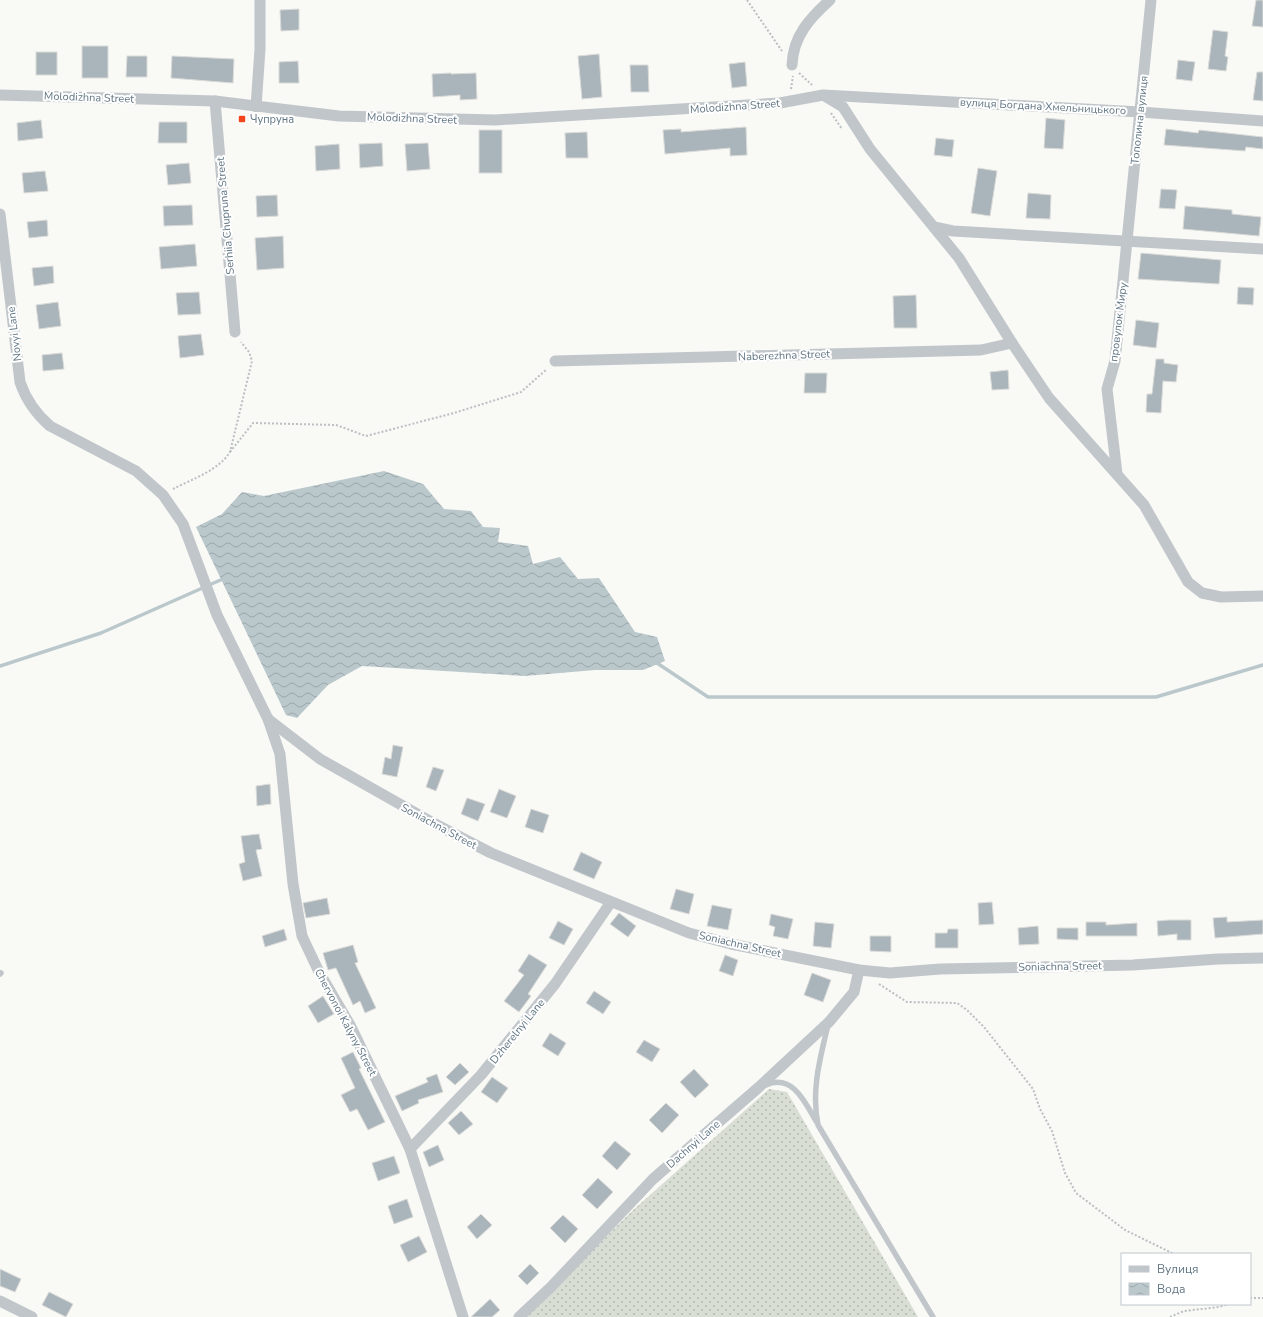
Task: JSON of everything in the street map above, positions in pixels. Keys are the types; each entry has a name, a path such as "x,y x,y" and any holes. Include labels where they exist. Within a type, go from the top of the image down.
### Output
{"street":[{"path":"256,107 260,49 260,0"},
{"path":"792,65 795,43 803,29 815,14 830,0"},
{"name":"Тополина вулиця","path":"1127,240 1151,0"},
{"name":"Molodizhna Street","path":"0,95 216,100 256,107 340,116 495,120 780,103 823,95"},
{"path":"823,95 843,107 870,149 959,258 1012,343 1050,398 1144,505 1188,582 1202,593 1221,597 1263,596"},
{"name":"вулиця Богдана Хмельницького","path":"823,95 1140,112 1263,121"},
{"name":"Serhiia Chupruna Street","path":"216,100 235,332"},
{"name":"Novyi Lane","path":"0,214 20,382 31,407 50,426 136,471 163,494"},
{"path":"934,227 953,231 1263,249"},
{"name":"провулок Миру","path":"1117,474 1107,389 1115,361 1127,240"},
{"name":"Naberezhna Street","path":"555,362 981,350 1012,343"},
{"name":"Chervonoi Kalyny Street","path":"163,494 183,524 217,615 268,718 280,754 293,884 302,936 319,972 350,1024 410,1149 463,1317"},
{"name":"Soniachna Street","path":"268,718 320,759 434,824 491,853 689,933 731,944 859,970 890,973 940,969 1133,964 1263,958"},
{"name":"Dzherelnyi Lane","path":"410,1149 481,1075 555,984 610,902"},
{"name":"Dachnyi Lane","path":"519,1317 653,1179 758,1088 829,1022 854,992 859,970"},
{"path":"0,1301 32,1317"}],"lane":[{"path":"818,1125 815,1109 815,1085 829,1022"},
{"path":"758,1088 781,1082 792,1086 800,1094 933,1317"}],"path":[{"path":"780,103 788,94 793,83 792,65"},
{"path":"230,452 252,361 249,352 237,337 235,332"},
{"path":"163,494 225,461 230,452 253,423 336,425 366,436 454,413 521,392 555,362"},
{"path":"876,982 907,1002 957,1003 967,1010 984,1027 1033,1089 1040,1109 1052,1131 1065,1174 1076,1193 1125,1230 1172,1253"},
{"path":"1251,1298 1263,1298"},
{"path":"1170,1317 1184,1310 1219,1307 1225,1305"}],"shaded area":[{"path":"769,1089 787,1092 918,1317 525,1317 632,1211"}],"water":[{"path":"384,471 423,484 444,509 471,511 483,527 500,528 498,542 528,546 533,564 560,557 578,579 599,578 635,632 657,637 665,661 643,670 595,670 525,676 362,666 328,685 297,718 286,715 196,527 222,514 242,492 264,496"}],"building":[{"path":"1256,0 1263,0 1263,27 1252,26"},
{"path":"299,9 299,30 281,31 280,10"},
{"path":"1213,30 1228,32 1225,56 1228,57 1226,71 1208,69"},
{"path":"82,46 108,46 108,78 82,78"},
{"path":"36,52 57,52 57,75 36,75"},
{"path":"599,54 602,97 582,99 578,56"},
{"path":"127,56 147,56 147,77 126,77"},
{"path":"172,56 234,59 233,83 171,78"},
{"path":"1178,60 1195,62 1192,81 1176,79"},
{"path":"298,61 299,83 279,83 279,62"},
{"path":"745,62 747,86 732,88 729,64"},
{"path":"630,65 648,65 649,92 631,92"},
{"path":"1257,72 1263,72 1263,101 1253,100"},
{"path":"476,73 477,99 460,100 460,95 433,97 432,74"},
{"path":"1046,118 1065,120 1063,149 1044,148"},
{"path":"41,120 43,138 18,141 17,123"},
{"path":"159,122 187,122 187,143 158,143"},
{"path":"746,127 747,155 730,156 730,148 665,154 663,130 681,129 681,132"},
{"path":"1166,129 1198,133 1199,130 1263,137 1263,149 1246,147 1245,151 1164,145"},
{"path":"479,130 502,130 502,173 479,173"},
{"path":"587,132 588,158 566,158 565,133"},
{"path":"936,138 954,140 952,157 934,155"},
{"path":"382,143 383,166 360,168 359,144"},
{"path":"428,143 430,169 407,171 405,144"},
{"path":"339,144 340,169 316,171 315,146"},
{"path":"189,163 191,183 168,185 166,165"},
{"path":"978,168 997,171 990,216 971,213"},
{"path":"45,171 48,191 24,193 22,173"},
{"path":"1161,189 1177,190 1175,209 1159,208"},
{"path":"1028,193 1051,195 1050,219 1026,218"},
{"path":"277,195 278,216 257,217 256,196"},
{"path":"192,205 193,225 164,226 163,206"},
{"path":"1185,206 1232,210 1232,214 1261,217 1259,236 1183,229"},
{"path":"47,220 48,236 29,238 27,222"},
{"path":"283,236 284,268 257,270 255,238"},
{"path":"195,244 197,266 161,269 159,247"},
{"path":"1141,253 1221,260 1219,284 1138,279"},
{"path":"53,266 54,283 34,286 32,268"},
{"path":"1238,287 1254,288 1253,305 1237,304"},
{"path":"199,292 201,314 178,315 176,293"},
{"path":"916,295 917,328 894,328 893,296"},
{"path":"58,302 61,326 39,329 36,305"},
{"path":"1136,320 1159,323 1156,348 1133,345"},
{"path":"201,334 204,355 180,358 178,336"},
{"path":"62,353 64,369 43,371 42,355"},
{"path":"1156,359 1164,359 1164,363 1178,365 1176,382 1163,381 1161,413 1146,412 1147,394 1152,394"},
{"path":"1008,370 1009,389 992,390 990,372"},
{"path":"805,373 827,373 826,393 804,393"},
{"path":"393,745 403,747 397,777 382,774 385,757 391,759"},
{"path":"433,767 444,770 436,791 426,787"},
{"path":"270,784 271,804 257,806 256,786"},
{"path":"499,789 516,796 507,818 490,812"},
{"path":"467,798 485,804 478,821 461,814"},
{"path":"531,809 549,815 543,833 525,827"},
{"path":"259,834 262,849 256,850 262,876 243,881 239,864 245,862 241,836"},
{"path":"581,852 602,862 594,879 573,870"},
{"path":"676,889 694,894 689,914 670,909"},
{"path":"327,898 330,914 306,918 303,903"},
{"path":"992,902 994,924 979,925 978,903"},
{"path":"712,905 732,909 728,930 707,926"},
{"path":"619,913 636,926 628,937 610,924"},
{"path":"771,914 793,919 788,939 773,936 775,927 769,925"},
{"path":"1227,917 1227,922 1263,920 1263,934 1215,938 1213,918"},
{"path":"1191,920 1191,940 1177,940 1177,934 1158,936 1157,921"},
{"path":"558,921 573,929 564,945 549,938"},
{"path":"815,922 834,924 831,948 813,946"},
{"path":"1086,922 1106,922 1106,925 1137,923 1137,936 1086,936"},
{"path":"1038,926 1039,944 1019,945 1018,928"},
{"path":"1057,928 1078,928 1078,940 1057,939"},
{"path":"284,929 287,940 265,947 262,936"},
{"path":"948,929 958,929 958,948 935,948 935,933 947,933"},
{"path":"870,936 891,936 891,952 870,951"},
{"path":"353,945 358,962 355,963 376,1008 365,1013 360,1001 353,1005 336,968 328,970 323,953"},
{"path":"529,954 547,965 528,994 531,996 519,1012 504,1001 524,975 518,971"},
{"path":"725,955 738,960 733,976 719,971"},
{"path":"812,973 831,980 823,1002 804,995"},
{"path":"594,991 611,1002 603,1014 586,1003"},
{"path":"323,996 334,1014 318,1023 308,1006"},
{"path":"550,1033 566,1043 558,1056 542,1046"},
{"path":"644,1040 660,1049 652,1062 636,1052"},
{"path":"353,1052 361,1068 359,1069 385,1122 368,1130 357,1109 350,1112 341,1095 355,1088 341,1058"},
{"path":"460,1063 469,1072 455,1085 446,1077"},
{"path":"694,1069 709,1085 695,1098 680,1082"},
{"path":"437,1074 443,1092 418,1100 419,1103 402,1111 395,1096 428,1082 426,1078"},
{"path":"492,1077 508,1088 497,1103 481,1092"},
{"path":"666,1103 679,1115 662,1133 649,1120"},
{"path":"461,1111 473,1124 459,1135 448,1123"},
{"path":"615,1141 631,1154 617,1170 602,1156"},
{"path":"438,1145 444,1160 429,1167 423,1152"},
{"path":"394,1156 400,1173 378,1181 372,1163"},
{"path":"598,1178 613,1192 597,1209 582,1195"},
{"path":"407,1199 413,1217 394,1224 388,1206"},
{"path":"481,1214 492,1225 477,1239 467,1227"},
{"path":"563,1215 578,1229 565,1243 550,1228"},
{"path":"419,1236 427,1252 408,1262 400,1245"},
{"path":"530,1264 539,1273 527,1285 518,1276"},
{"path":"0,1269 21,1279 15,1292 0,1286"},
{"path":"49,1292 73,1304 66,1317 42,1305"},
{"path":"490,1299 500,1310 492,1317 471,1317"}],"waterway":[{"path":"0,666 101,633 225,578"},
{"path":"654,661 708,697 1156,697 1263,665"}],"place":[{"name":"Чупруна","path":"242,119"}]}
